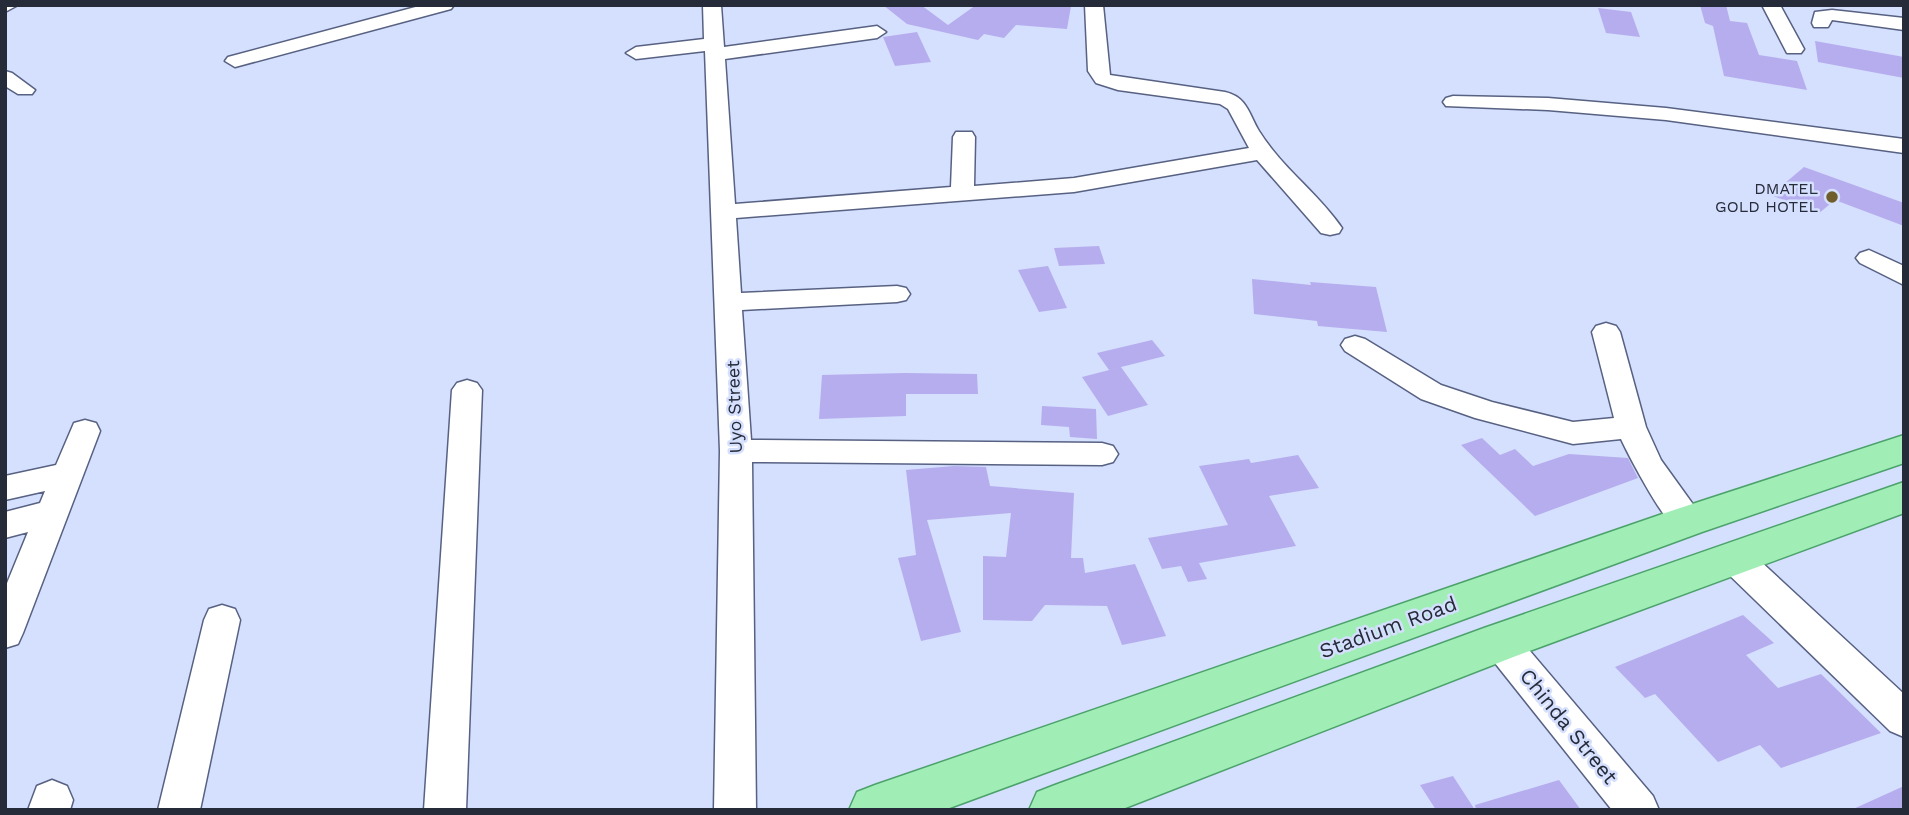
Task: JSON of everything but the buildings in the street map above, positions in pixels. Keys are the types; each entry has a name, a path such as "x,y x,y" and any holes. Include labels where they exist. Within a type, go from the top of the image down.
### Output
{"main road":[{"name":"Stadium Road","path":"874,810 1688,520 1902,451"},
{"path":"1055,810 1500,642 1904,497"}],"street":[{"path":"235,61 445,5"},
{"name":"Uyo Street","path":"712,5 736,451 735,810"},
{"path":"1094,5 1098,71 1104,79 1118,84 1226,98 1235,102 1240,107 1247,130 1263,152 1330,228"},
{"path":"1771,5 1794,50"},
{"path":"1821,23 1821,16 1832,16 1904,24"},
{"path":"636,53 714,49 877,32"},
{"path":"5,76 25,90"},
{"path":"1502,85 1904,129"},
{"path":"1452,102 1548,104 1666,114 1904,146"},
{"path":"962,194 964,137"},
{"path":"724,212 1074,185 1263,152"},
{"path":"1869,258 1904,277"},
{"path":"729,302 897,294"},
{"path":"1605,332 1631,427 1648,465 1688,520"},
{"path":"1355,345 1431,392 1486,411 1573,433 1631,427"},
{"path":"445,810 467,390"},
{"path":"5,633 85,430"},
{"path":"736,451 1102,454"},
{"path":"5,488 67,474"},
{"path":"5,525 52,513"},
{"path":"1733,557 1904,719"},
{"path":"179,810 222,620"},
{"name":"Chinda Street","path":"1500,642 1638,810"}],"place":[{"name":"DMATEL GOLD HOTEL","path":"1832,197"}]}
